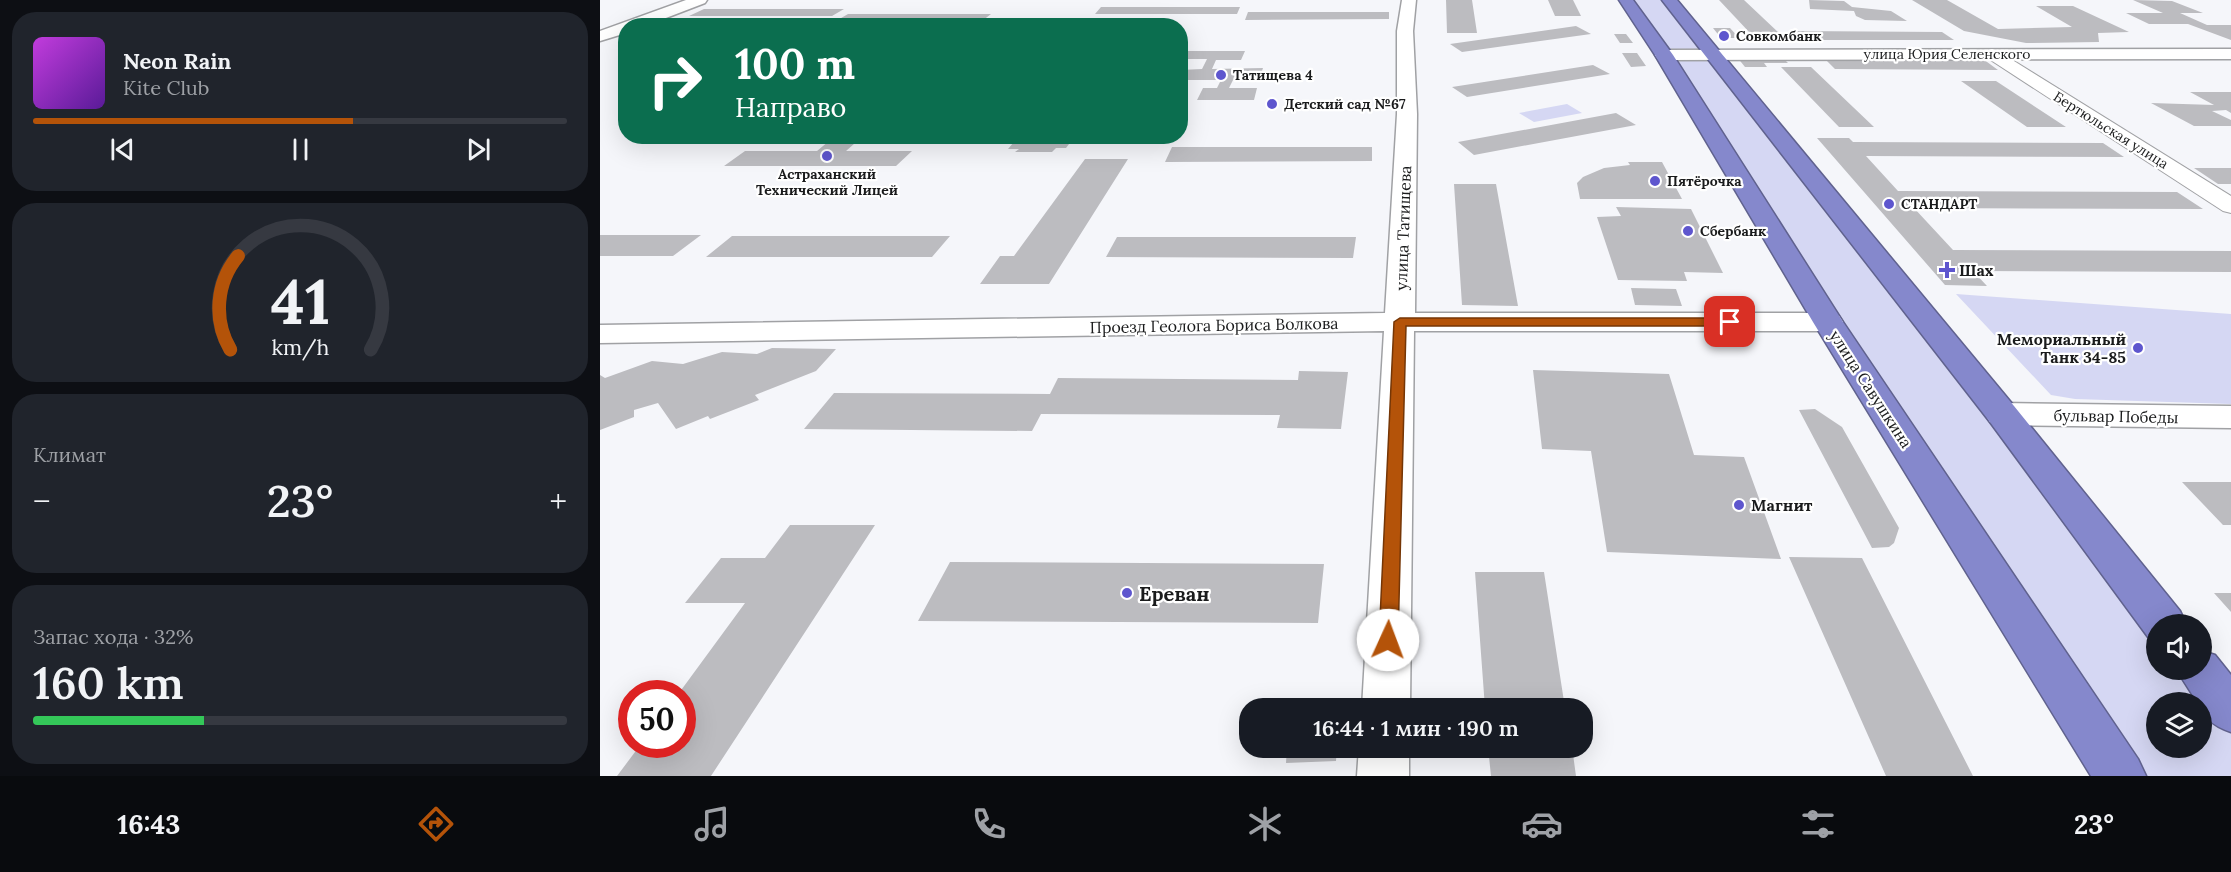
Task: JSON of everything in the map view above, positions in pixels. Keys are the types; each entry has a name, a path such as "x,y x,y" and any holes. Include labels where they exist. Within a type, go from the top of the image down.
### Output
{"highway":[{"name":"улица Савушкина","path":"1626,0 1664,55 1828,322 2120,776"},
{"path":"1669,0 2002,414 2156,614"},
{"path":"2207,680 2231,711"}],"street":[{"path":"649,18 700,0"},
{"name":"улица Татищева","path":"1386,698 1407,114 1405,31 1409,0"},
{"path":"600,36 618,29"},
{"name":"Бертюльская улица","path":"1992,54 2231,206"},
{"name":"улица Юрия Селенского","path":"1664,55 2230,55"},
{"name":"Проезд Геолога Бориса Волкова","path":"600,334 1400,322 1828,322"},
{"name":"бульвар Победы","path":"2002,414 2231,417"},
{"path":"1383,776 1384,758"}],"shaded area":[{"path":"1626,0 1669,0 2149,614 2146,614 2146,680 2207,680 2231,711 2231,776 2120,776"},
{"path":"1567,104 1582,113 1534,122 1519,113"},
{"path":"1956,294 2231,314 2231,404 2075,399 2051,395"}],"building":[{"path":"1446,0 1472,0 1477,33 1447,33"},
{"path":"1548,0 1573,0 1581,16 1555,16"},
{"path":"1719,0 1744,0 1779,33 1750,33"},
{"path":"1809,0 1844,1 1852,7 1891,11 1907,21 1865,20 1856,16 1854,11 1810,9"},
{"path":"1912,0 1947,0 1998,29 2072,27 2036,6 2073,6 2129,32 2098,33 2099,42 2026,43 1964,31"},
{"path":"2133,0 2172,1 2203,13 2180,13 2207,25 2231,25 2231,40 2188,24 2149,24 2126,13 2163,13"},
{"path":"1101,7 1240,7 1237,14 1095,14"},
{"path":"704,9 844,9 832,16 689,16"},
{"path":"1248,12 1389,12 1389,19 1245,20"},
{"path":"848,14 991,14 986,18 841,18"},
{"path":"1576,26 1591,34 1462,52 1450,44"},
{"path":"1713,28 1730,28 1739,38 1721,38"},
{"path":"1795,31 1942,32 1954,40 1804,40"},
{"path":"1614,34 1626,34 1633,43 1620,43"},
{"name":"Татищева 4","path":"1188,51 1245,51 1241,60 1216,60 1212,69 1263,68 1259,80 1233,80 1229,88 1257,88 1254,100 1197,100 1203,88 1217,88 1221,80 1188,80 1188,70 1202,69 1207,59 1188,59"},
{"path":"1622,53 1637,53 1646,66 1631,67"},
{"path":"1737,57 1782,57 1788,63 1764,63 1767,67 1745,67"},
{"path":"1825,59 1983,59 1998,70 1835,69"},
{"path":"1593,65 1610,74 1467,97 1452,87"},
{"path":"1781,67 1811,67 1874,127 1839,127"},
{"path":"1961,81 1996,81 2066,127 2027,127"},
{"path":"2190,92 2231,92 2231,113 2226,110 2212,111 2231,120 2231,126 2194,126 2151,103 2214,105"},
{"path":"1616,113 1636,125 1474,155 1458,142"},
{"path":"1817,138 1849,138 1853,142 2103,143 2124,157 1866,156 1898,191 2177,192 2203,209 1914,208 1953,250 2231,251 2231,272 1973,271 1987,286 1945,285"},
{"path":"825,144 854,144 846,151 912,151 896,166 724,166 745,151 817,151"},
{"path":"1012,144 1069,144 1066,148 1056,148 1052,152 1015,152 1019,149 1008,149"},
{"path":"1172,147 1372,147 1372,161 1165,162"},
{"path":"1085,159 1128,159 1049,284 980,284 1000,256 1014,256"},
{"path":"1628,162 1662,162 1682,199 1580,199 1577,183 1583,177 1604,168 1630,165"},
{"path":"2194,168 2231,168 2231,184 2218,184"},
{"path":"1454,184 1496,184 1518,306 1462,305"},
{"path":"1616,207 1691,209 1723,273 1684,272 1687,281 1618,280 1597,217 1621,216"},
{"path":"600,235 701,235 673,256 600,256"},
{"path":"732,236 950,236 932,257 706,257"},
{"path":"1117,237 1356,237 1353,258 1106,257"},
{"path":"1631,288 1676,289 1682,306 1635,305"},
{"path":"772,348 836,349 816,371 755,395 759,400 710,419 708,416 676,429 658,403 634,410 634,417 600,430 600,375 605,378 652,361 683,364 722,352 757,354"},
{"path":"1533,370 1669,374 1694,455 1744,457 1781,559 1607,552 1591,451 1542,449"},
{"path":"1299,371 1348,372 1341,429 1277,428 1280,415 1041,414 1032,431 804,429 834,393 1050,394 1058,378 1298,380"},
{"path":"1815,409 1842,427 1899,528 1894,543 1889,547 1872,548 1799,410"},
{"path":"2182,482 2231,482 2231,525 2223,525"},
{"path":"790,525 875,525 711,776 617,776 630,758 696,758 696,680 689,680 745,603 685,603 721,558 765,558"},
{"path":"1789,557 1862,558 1973,776 1886,776"},
{"name":"Ереван","path":"950,562 1324,564 1318,623 918,621"},
{"path":"1475,572 1544,572 1563,698 1484,698"},
{"path":"2214,593 2231,593 2231,612"},
{"path":"1286,758 1336,758 1336,761 1286,763"},
{"path":"1489,758 1574,758 1576,776 1491,776"}],"place":[{"name":"Совкомбанк","path":"1724,36"},
{"name":"Татищева 4","path":"1221,75"},
{"name":"Детский сад №67","path":"1272,104"},
{"name":"Астраханский Технический Лицей","path":"827,156"},
{"name":"Пятёрочка","path":"1655,181"},
{"name":"СТАНДАРТ","path":"1889,204"},
{"name":"Сбербанк","path":"1688,231"},
{"name":"Шах","path":"1947,270"},
{"name":"Мемориальный Танк 34-85","path":"2138,348"},
{"name":"Магнит","path":"1739,505"},
{"name":"Ереван","path":"1127,593"}],"route":[{"path":"1388,640 1400,322 1730,322"}]}
